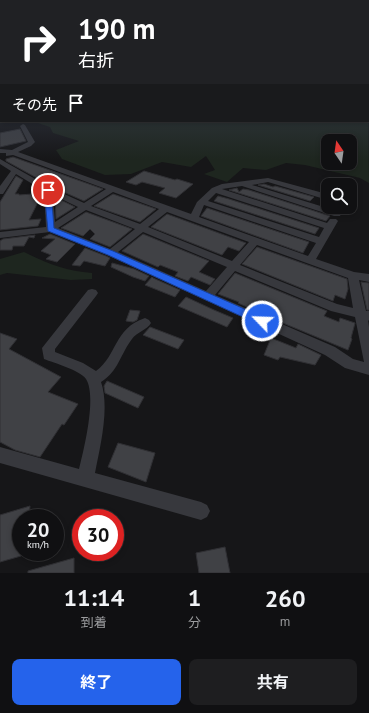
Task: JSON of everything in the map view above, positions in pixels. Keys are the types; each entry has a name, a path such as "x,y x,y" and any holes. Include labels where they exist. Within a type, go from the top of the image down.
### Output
{"street":[{"path":"23,126 32,142 29,145 5,151 0,160 48,190 85,207 142,228 336,308 365,315"},
{"path":"5,151 352,276 369,278"},
{"path":"0,192 15,170"},
{"path":"194,218 202,202 215,190 222,186 268,180 321,195"},
{"path":"240,184 321,206"},
{"path":"0,235 50,229 112,189"},
{"path":"48,190 50,229"},
{"path":"215,190 330,227"},
{"path":"202,202 322,241"},
{"path":"110,253 166,208"},
{"path":"310,261 330,227 334,214"},
{"path":"50,229 110,253 330,351 350,364 369,369"},
{"path":"207,297 255,241"},
{"path":"352,276 365,315 369,358"},
{"path":"85,479 98,409 96,387 91,375 77,366 49,355 48,348 92,294"},
{"path":"93,380 107,369 127,335 135,327 145,323"},
{"path":"0,455 201,511"}],"shaded area":[{"path":"35,122 368,122 369,183 360,178 326,170 357,170 357,134 321,134 321,169 286,163 266,170 243,168 227,182 204,174 215,170 206,156 191,167 162,162 131,174 105,175 62,159 56,150 79,141 53,133 50,127"},
{"path":"24,252 57,266 74,271 92,273 92,279 71,280 7,273 0,275 0,259"}],"building":[{"path":"20,129 26,141 0,147 0,133"},
{"path":"13,157 103,189 84,201 50,186 49,174 46,183 6,161 6,159"},
{"path":"144,171 193,184 176,198 159,193 165,188 142,182 136,185 126,182"},
{"path":"16,176 23,180 15,194 32,194 40,190 43,192 29,220 41,219 38,226 0,230 0,202"},
{"path":"264,184 314,197 310,201 258,185"},
{"path":"237,188 239,192 243,189 249,190 330,216 326,221 229,190"},
{"path":"113,194 156,209 140,222 94,206"},
{"path":"218,196 319,228 315,234 214,201"},
{"path":"55,197 75,207 56,219"},
{"path":"207,208 309,242 303,253 201,216"},
{"path":"86,212 132,229 110,247 90,239 95,234 90,229 83,236 61,228"},
{"path":"167,214 246,243 239,251 228,247 222,255 151,227"},
{"path":"50,234 75,244 57,262 46,259 51,255 41,251 55,239 42,238"},
{"path":"143,234 209,261 199,272 215,279 210,285 191,277 188,281 175,276 178,272 160,265 158,267 122,251"},
{"path":"35,235 34,238 29,237 24,246 13,246 12,250 0,250 0,241 3,239"},
{"path":"257,247 347,279 348,289 345,299 335,295 333,301 242,264"},
{"path":"85,248 110,258 105,266 84,261 80,266 72,265"},
{"path":"112,263 134,269 149,276 145,281 133,277 111,267"},
{"path":"235,273 327,311 324,316 339,322 340,318 355,323 348,350 278,321 280,318 258,309 256,311 238,303 239,302 218,294"},
{"path":"152,277 180,290 175,297 145,285"},
{"path":"361,282 369,283 369,310 367,310"},
{"path":"186,297 233,318 227,327 178,306"},
{"path":"130,310 140,311 137,320 133,322 126,321"},
{"path":"150,327 184,340 178,349 143,335"},
{"path":"0,333 17,339 9,349 61,377 48,392 78,404 64,425 62,424 40,457 15,450 0,442"},
{"path":"271,338 296,348 298,344 321,355 315,365 280,357 278,360 264,355"},
{"path":"107,381 144,397 138,408 105,393 104,386"},
{"path":"118,443 155,453 146,482 108,467"},
{"path":"30,506 30,509 20,509"},
{"path":"12,511 12,559 0,562 0,515"},
{"path":"225,547 230,573 199,573 196,553"},
{"path":"72,559 72,561 74,561 74,573 28,573 28,571"}],"route":[{"path":"48,190 50,229 110,253 262,321"}]}
